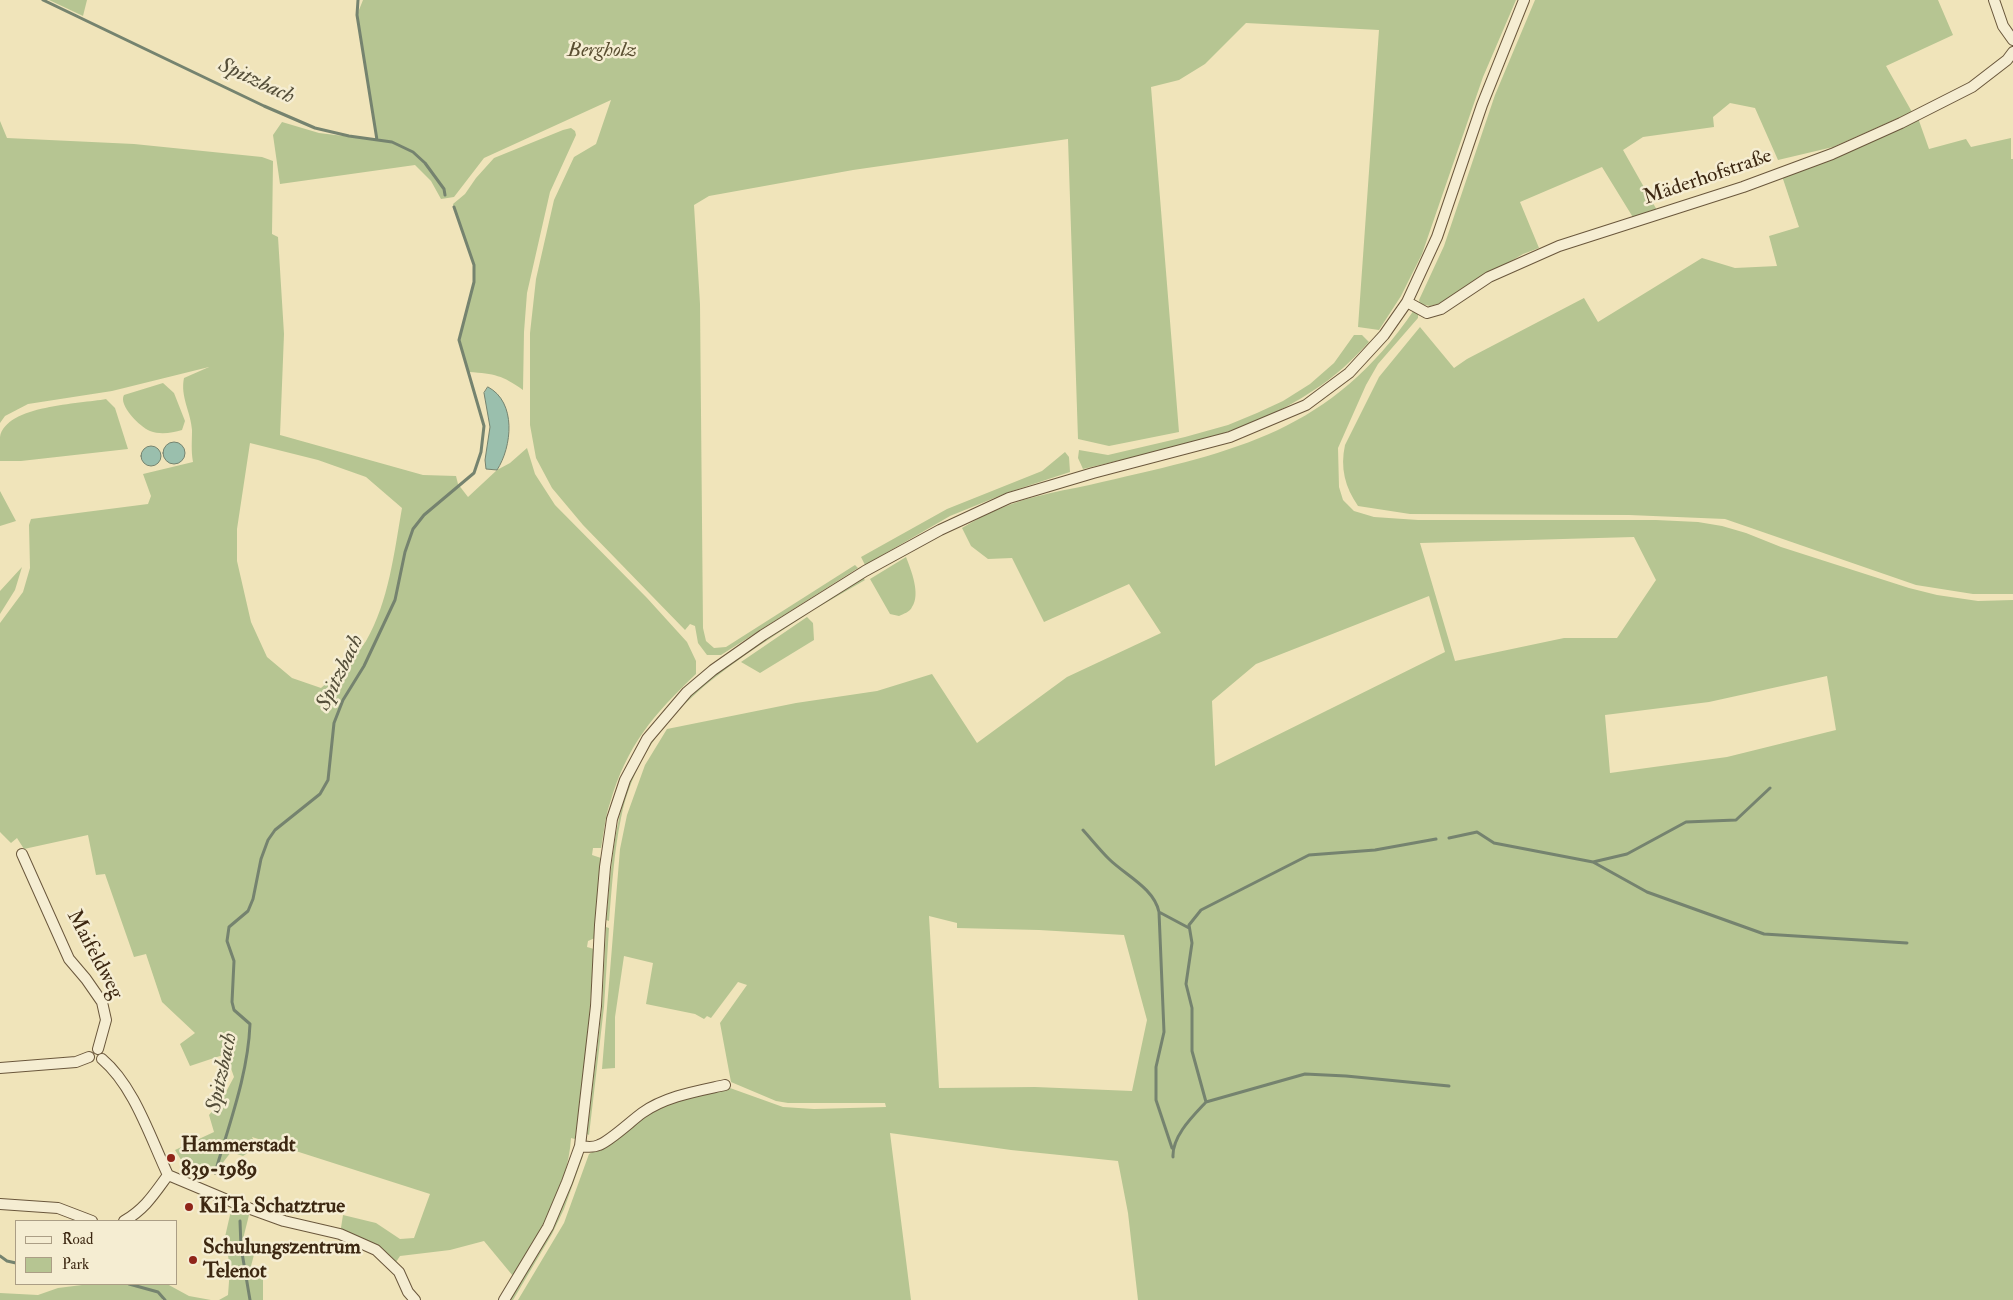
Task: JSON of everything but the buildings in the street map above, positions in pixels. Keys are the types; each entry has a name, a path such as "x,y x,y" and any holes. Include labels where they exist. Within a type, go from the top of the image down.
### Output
{"street":[{"path":"504,1300 548,1227 580,1146 596,1006 602,905 612,820 625,780 647,740 687,692 712,670 865,571 940,530 1009,498 1092,472 1230,437 1306,405 1349,373 1384,334 1407,302 1437,236 1482,105 1524,0"},
{"path":"1994,0 2003,26 2013,40"},
{"name":"Mäderhofstraße","path":"1407,302 1427,313 1441,309 1489,277 1559,246 1743,187 1832,154 1901,123 1972,87 2007,60 2013,52"},
{"name":"Maifeldweg","path":"22,854 69,959 102,1002 106,1020 100,1054"},
{"path":"0,1068 76,1062 89,1056 92,1051 100,1054 114,1068 124,1083 168,1175 237,1204 284,1221 340,1234 376,1250 400,1272 408,1292 415,1300"},
{"path":"580,1146 599,1145 661,1102 726,1085"},
{"path":"126,1220 138,1213 149,1202 168,1175"},
{"path":"0,1204 58,1208 89,1220"}],"green space":[{"path":"49,0 87,0 83,16"},
{"name":"Bergholz","path":"363,0 1516,0 1483,77 1422,254 1401,296 1379,330 1358,327 1379,30 1246,23 1205,64 1179,80 1151,87 1179,432 1109,446 1078,439 1068,139 853,170 709,196 694,205 700,304 703,628 706,641 714,648 726,647 855,565 858,568 721,655 707,655 698,643 695,626 690,624 685,630 583,525 552,488 536,458 530,425 530,333 536,279 554,200 574,157 596,144 611,100 484,158 454,197 441,199 431,181 415,165 280,184 273,135 282,122 319,133 377,140 357,15"},
{"path":"1535,0 1938,0 1953,35 1886,66 1912,112 1833,147 1778,160 1755,108 1730,103 1713,117 1714,127 1643,137 1623,150 1658,212 1634,219 1602,167 1520,202 1539,248 1523,254 1441,303 1430,306 1420,304 1419,300 1444,246 1495,95"},
{"path":"1918,118 1929,149 1966,139 1971,147 2011,138 2011,159 2013,159 2013,594 1973,594 1916,585 1725,519 1629,515 1410,514 1358,506 1350,492 1343,469 1345,445 1379,377 1420,327 1454,368 1467,359 1584,298 1598,322 1702,258 1735,268 1777,266 1769,236 1799,227 1782,176"},
{"path":"0,121 7,138 134,144 262,157 273,161 272,234 278,237 284,334 280,435 423,475 456,476 458,484 468,497 497,470 510,463 527,448 535,474 555,505 647,598 687,642 696,661 696,674 654,718 633,748 617,782 610,803 601,848 593,848 592,855 601,858 595,938 588,941 587,947 594,949 587,1049 575,1139 571,1138 569,1157 558,1193 542,1227 513,1276 484,1241 450,1250 400,1256 394,1265 340,1234 343,1215 376,1223 400,1239 414,1238 430,1194 252,1137 257,1147 243,1156 231,1152 215,1173 183,1163 175,1150 214,1132 209,1115 221,1101 234,1077 226,1054 190,1066 180,1044 195,1033 162,1002 146,954 134,957 105,874 96,875 88,835 24,849 17,838 11,843 0,832 0,623 23,592 30,568 29,525 31,519 148,504 151,496 143,474 193,462 191,423 183,392 184,378 209,367 112,391 28,404 5,416 0,423","holes":["250,443 318,460 366,477 402,508 390,576 374,626 357,654 321,688 292,678 267,657 251,622 237,561 237,529"]},
{"path":"571,128 575,131 576,135 550,192 527,293 523,390 498,376 469,372 459,340 474,282 474,265 453,204 465,194 494,158"},
{"path":"1414,310 1418,312 1418,318 1378,364 1366,385 1338,448 1339,487 1343,500 1354,511 1374,517 1418,520 1656,520 1698,522 1746,533 1781,547 1909,588 1937,595 1978,601 2013,600 2013,1300 1138,1300 1128,1213 1118,1161 1011,1150 890,1133 911,1300 518,1300 564,1223 589,1154 627,1131 654,1108 703,1093 730,1088 783,1107 814,1109 886,1107 885,1103 788,1103 776,1101 731,1082 720,1023 747,985 738,982 711,1018 707,1016 704,1019 695,1014 646,1004 653,963 624,956 615,1017 615,1068 602,1069 620,849 627,815 645,765 667,729 796,703 877,691 932,674 977,743 1067,677 1161,633 1129,584 1044,622 1012,558 988,559 971,546 962,528 989,513 1011,504 1196,459 1238,446 1277,430 1314,410 1349,384 1382,351","holes":["1634,537 1656,580 1617,638 1564,638 1455,661 1420,543","1429,596 1445,652 1215,766 1212,701 1256,664","1827,676 1836,730 1727,757 1610,773 1605,715 1709,702","929,916 957,923 957,928 1124,935 1147,1020 1132,1091 1035,1087 939,1088"]},
{"path":"1354,335 1362,335 1369,342 1329,380 1288,406 1261,419 1203,440 1083,469 1078,458 1079,450 1108,455 1185,437 1228,425 1283,401 1310,384 1334,363"},
{"path":"163,383 174,393 185,421 182,430 166,433 150,431 131,415 124,404 124,395"},
{"path":"106,399 115,408 128,449 21,461 0,461 0,437 5,426 15,418 46,408"},
{"path":"1065,452 1069,457 1070,472 1009,492 950,516 865,565 861,557 947,509 1042,471"},
{"path":"0,491 16,521 0,526"},
{"path":"906,557 914,582 916,596 911,609 899,616 890,614 870,579"},
{"path":"22,567 15,590 0,614 0,591"},
{"path":"863,578 865,580 815,609 814,607"},
{"path":"803,614 804,616 716,676 667,723 647,751 632,782 621,818 615,856 609,921 606,920 619,817 635,771 651,742 671,716 694,693 747,652"},
{"path":"807,617 813,623 814,640 760,673 741,662"},
{"path":"606,927 609,928 604,1007 589,1135 587,1134 602,1007"},
{"path":"581,1156 583,1156 564,1209 552,1234 513,1300 509,1300 555,1223"},
{"path":"232,1206 250,1211 242,1243 256,1247 250,1270 263,1273 263,1300 219,1300 228,1295 230,1268 225,1237"},
{"path":"82,1285 169,1285 189,1296 211,1300 165,1300 163,1298 162,1300 0,1300 0,1293 38,1295 58,1288"}],"shaded area":[{"path":"488,387 504,403 508,414 509,426 506,449 497,470 486,469 485,460 490,427 484,393"},
{"path":"174,442 182,445 185,453 182,461 174,464 166,461 163,453 166,445"},
{"path":"151,446 158,449 161,456 158,463 151,466 144,463 141,456 144,449"}],"waterway":[{"name":"Spitzbach","path":"43,0 264,106 315,128 349,136 392,142 413,152 425,163 444,189 445,195"},
{"path":"358,0 357,15 377,140"},
{"name":"Spitzbach","path":"215,1173 242,1081 250,1024 234,1010 232,1002 234,961 227,941 229,927 248,911 253,899 261,859 268,840 275,830 320,794 328,780 334,723 343,700 364,666 395,600 405,552 413,529 424,515 474,473 481,452 484,426 459,340 474,282 474,265 454,207"},
{"path":"1593,862 1627,854 1686,822 1736,820 1770,788"},
{"path":"1083,830 1109,859 1145,889 1156,903 1159,912 1189,928"},
{"path":"1449,838 1477,832 1494,843 1593,862 1647,892 1764,934 1907,943"},
{"path":"1173,1157 1180,1134 1206,1102 1192,1051 1192,1008 1186,984 1192,943 1189,925 1201,910 1309,855 1375,850 1436,839"},
{"path":"1159,912 1164,1032 1156,1067 1156,1100 1172,1148"},
{"path":"1206,1102 1305,1074 1449,1086"},
{"name":"Spitzbach","path":"240,1221 241,1247 250,1300"},
{"path":"0,1256 7,1261 15,1263"},
{"path":"133,1285 158,1292 165,1300"}],"place":[{"name":"Hammerstadt 839-1989","path":"171,1158"},
{"name":"KiITa Schatztrue","path":"189,1207"},
{"name":"Schulungszentrum Telenot","path":"193,1260"}]}
